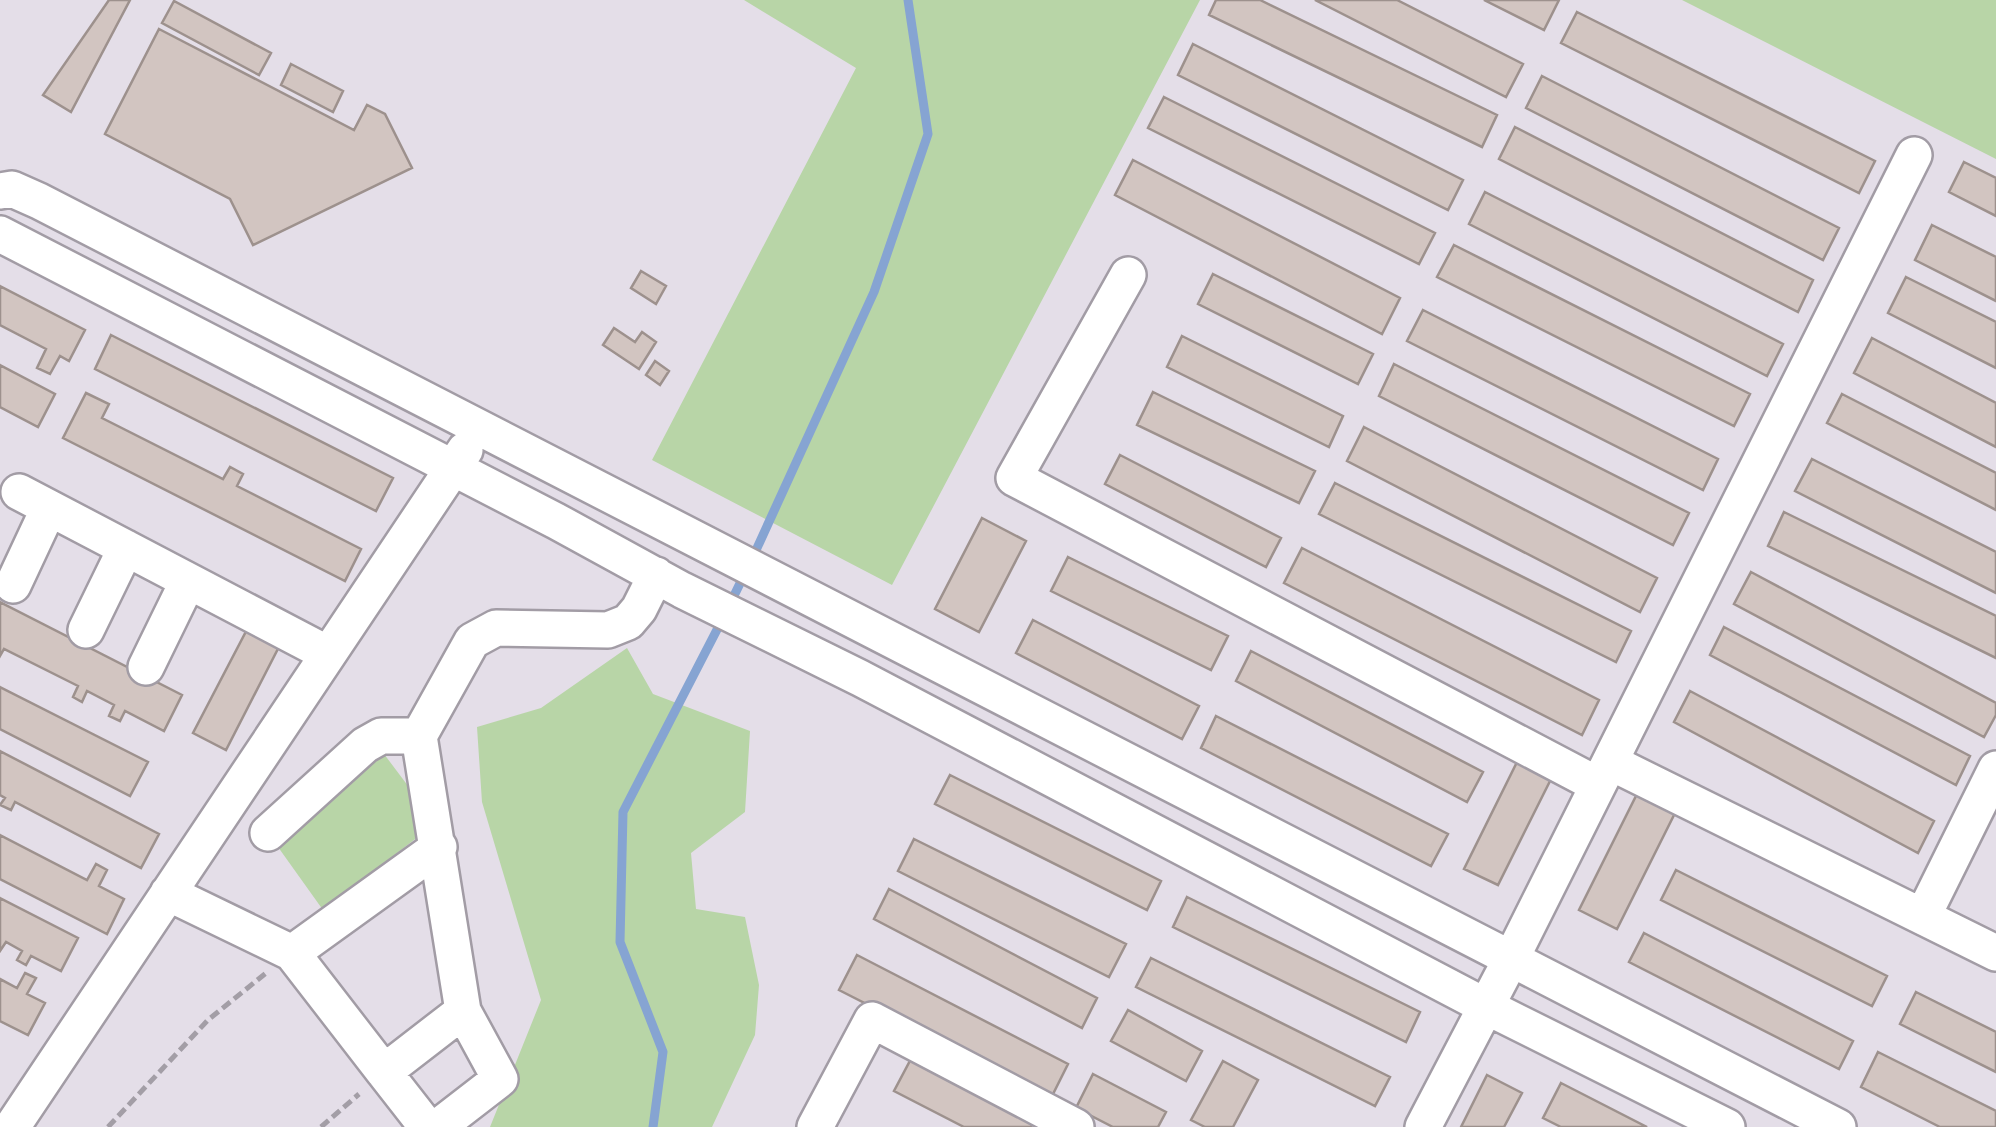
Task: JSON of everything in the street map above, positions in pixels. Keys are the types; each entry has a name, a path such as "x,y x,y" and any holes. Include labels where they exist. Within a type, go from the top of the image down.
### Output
{"street":[{"path":"1423,1127 1914,154"},
{"path":"0,191 12,188 39,201 1838,1127"},
{"path":"0,234 1486,1007 1727,1127"},
{"path":"1128,274 1014,478 1604,773 1996,952"},
{"path":"12,1127 480,428"},
{"path":"14,585 34,500 328,654"},
{"path":"86,630 126,548"},
{"path":"146,667 188,581"},
{"path":"438,1127 500,1079 463,1012 419,736 472,641 496,628 608,630 628,622 669,582"},
{"path":"268,833 364,745 381,736 419,736"},
{"path":"1923,916 1996,769"},
{"path":"292,952 439,846"},
{"path":"168,892 292,952 427,1127"},
{"path":"384,1072 463,1012"},
{"path":"815,1127 872,1020 1076,1127"}],"path":[{"path":"108,1127 208,1020 292,952"},
{"path":"321,1127 384,1072"}],"green space":[{"path":"744,0 1200,0 892,585 652,460 856,68"},
{"path":"1682,0 1996,0 1996,159"},
{"path":"627,648 653,694 750,731 745,812 691,853 696,909 745,917 759,985 755,1035 712,1127 490,1127 541,1000 482,802 477,727 541,708"},
{"path":"384,754 436,823 323,910 273,840"}],"building":[{"path":"109,0 130,0 71,112 43,95"},
{"path":"1216,0 1260,0 1497,115 1482,147 1209,15"},
{"path":"1315,0 1397,0 1523,64 1506,97"},
{"path":"1484,0 1559,0 1544,30"},
{"path":"174,1 271,53 259,75 162,23"},
{"path":"1577,12 1875,161 1859,193 1561,43"},
{"path":"159,29 354,130 367,105 385,114 412,168 253,245 230,199 105,134"},
{"path":"1193,44 1463,180 1448,210 1178,75"},
{"path":"291,64 343,91 333,112 281,85"},
{"path":"1542,76 1839,228 1823,260 1526,108"},
{"path":"1164,97 1435,233 1419,264 1148,128"},
{"path":"1515,127 1813,280 1798,312 1499,159"},
{"path":"1133,160 1400,298 1382,334 1115,195"},
{"path":"1964,162 1996,178 1996,216 1949,192"},
{"path":"1485,192 1783,344 1767,376 1469,224"},
{"path":"1932,225 1996,257 1996,301 1915,260"},
{"path":"1454,245 1750,394 1734,426 1437,277"},
{"path":"641,271 666,286 656,304 631,288"},
{"path":"1213,274 1373,354 1358,384 1198,304"},
{"path":"1906,277 1996,322 1996,368 1888,313"},
{"path":"0,286 85,330 69,361 60,356 50,374 37,368 46,349 0,325"},
{"path":"1423,310 1718,459 1703,490 1407,341"},
{"path":"614,328 635,342 642,332 656,342 639,369 603,345"},
{"path":"111,335 393,478 376,511 95,369"},
{"path":"1182,336 1343,416 1329,447 1167,367"},
{"path":"1872,338 1996,403 1996,447 1854,373"},
{"path":"655,361 669,371 660,385 646,375"},
{"path":"1394,364 1689,513 1673,545 1379,396"},
{"path":"0,365 55,394 38,427 0,407"},
{"path":"1153,392 1315,471 1299,503 1137,425"},
{"path":"86,393 109,404 102,418 223,479 230,467 243,474 237,486 361,549 345,581 63,438"},
{"path":"1842,394 1996,473 1996,510 1827,423"},
{"path":"1364,427 1657,578 1640,612 1347,461"},
{"path":"1120,455 1281,538 1266,567 1105,484"},
{"path":"1812,459 1996,552 1996,593 1795,491"},
{"path":"1335,483 1631,631 1616,662 1319,514"},
{"path":"1784,512 1996,616 1996,658 1768,546"},
{"path":"982,518 1026,541 979,632 935,609"},
{"path":"1302,548 1599,700 1582,735 1284,583"},
{"path":"1068,557 1228,636 1211,670 1051,591"},
{"path":"1751,572 1996,703 1996,715 1984,737 1734,604"},
{"path":"0,602 182,695 164,731 125,711 120,721 109,716 114,705 87,691 82,702 73,697 78,686 4,649 0,656"},
{"path":"252,620 284,637 226,750 193,733"},
{"path":"1033,620 1199,706 1182,739 1016,653"},
{"path":"1724,627 1970,756 1956,785 1710,655"},
{"path":"1251,651 1483,772 1467,802 1236,681"},
{"path":"0,687 148,762 130,796 0,729"},
{"path":"1690,691 1934,821 1918,853 1674,722"},
{"path":"1216,716 1448,834 1431,866 1201,748"},
{"path":"0,751 159,834 141,868 15,802 11,810 0,805 5,798 0,795"},
{"path":"1519,758 1553,775 1498,885 1464,869"},
{"path":"950,775 1161,881 1147,910 935,804"},
{"path":"1638,792 1676,811 1617,929 1579,910"},
{"path":"0,835 87,880 96,864 107,870 99,886 124,899 107,934 0,879"},
{"path":"914,839 1126,944 1109,977 898,871"},
{"path":"1676,870 1887,976 1872,1006 1661,900"},
{"path":"889,889 1097,998 1082,1028 874,919"},
{"path":"1187,897 1420,1012 1406,1042 1173,927"},
{"path":"0,898 78,938 61,971 31,956 26,965 17,960 22,951 6,942 0,951"},
{"path":"1644,933 1853,1041 1839,1069 1629,962"},
{"path":"857,955 1068,1064 1051,1098 839,990"},
{"path":"1151,958 1390,1077 1375,1106 1136,987"},
{"path":"25,973 36,978 27,994 45,1003 28,1035 0,1021 0,979 17,988"},
{"path":"1916,992 1996,1032 1996,1072 1900,1024"},
{"path":"1128,1010 1202,1051 1186,1081 1111,1041"},
{"path":"1878,1052 1996,1111 1996,1127 1940,1127 1861,1087"},
{"path":"912,1057 1034,1121 1031,1127 964,1127 894,1091"},
{"path":"1223,1061 1258,1080 1233,1127 1205,1127 1191,1120"},
{"path":"1093,1074 1166,1112 1158,1127 1113,1127 1076,1108"},
{"path":"1487,1075 1522,1093 1504,1127 1461,1127"},
{"path":"1561,1083 1647,1127 1561,1127 1543,1118"}],"waterway":[{"path":"752,559 874,292 928,134 908,0"},
{"path":"730,604 745,573"},
{"path":"653,1127 663,1052 620,942 623,812 723,618"}]}
